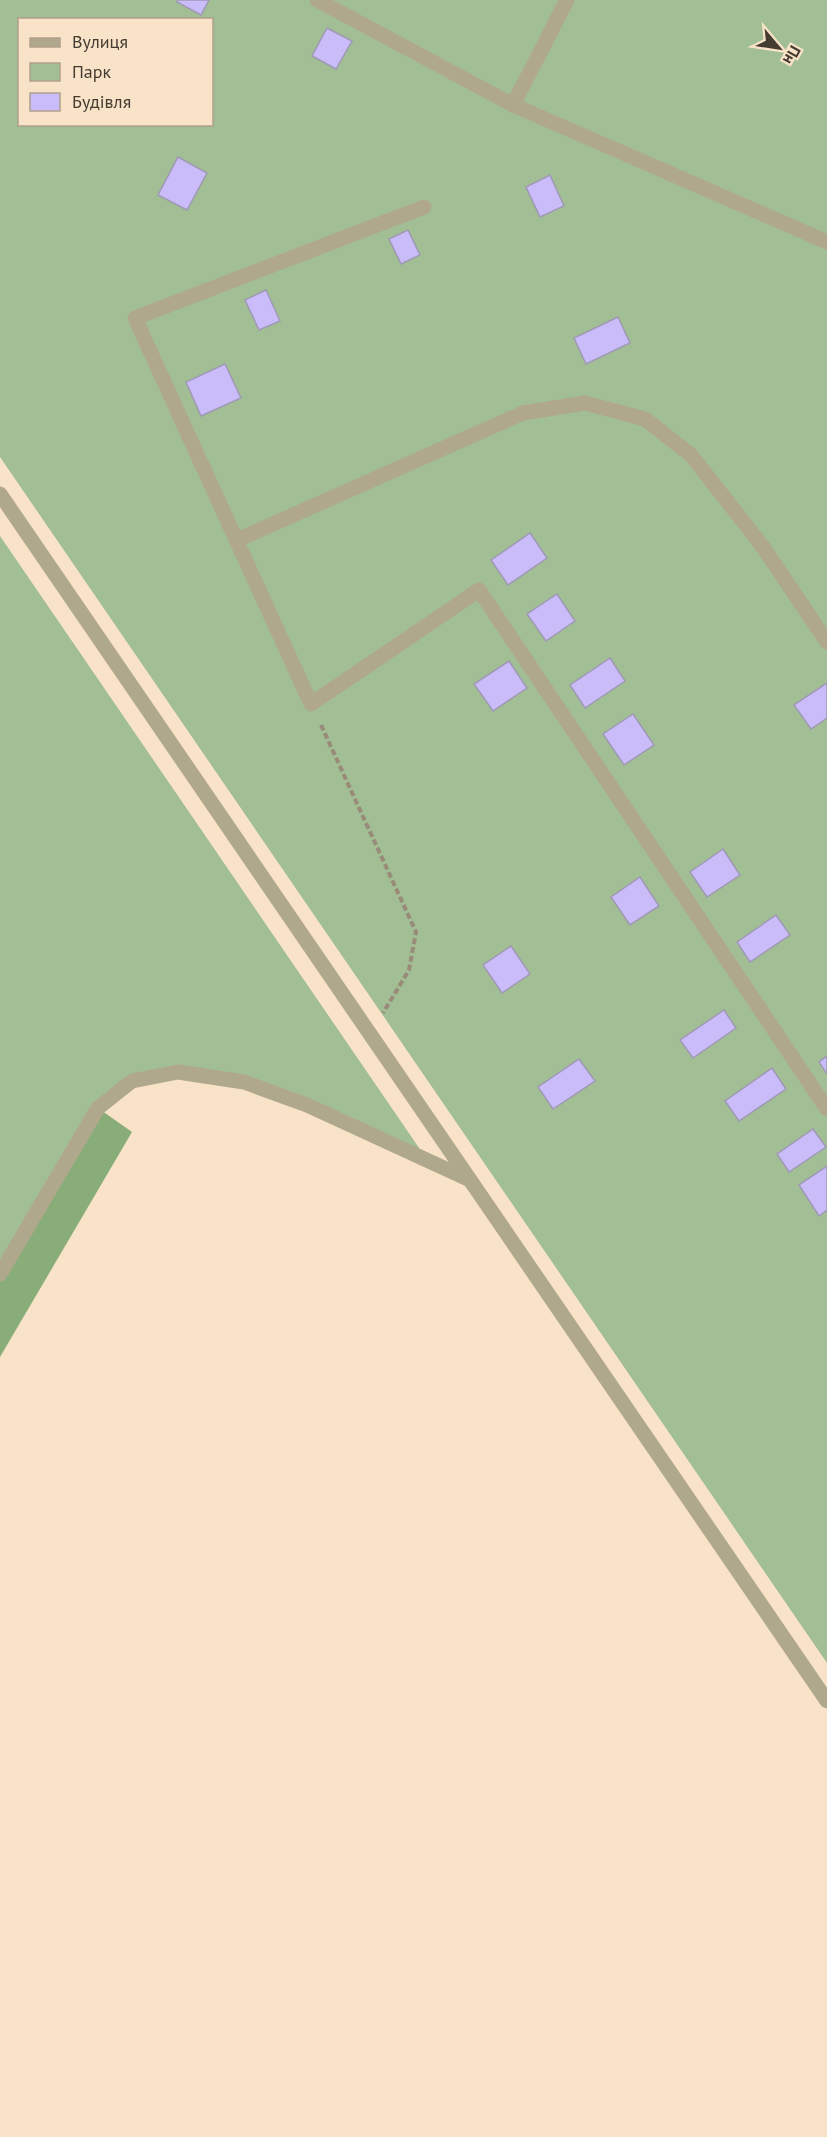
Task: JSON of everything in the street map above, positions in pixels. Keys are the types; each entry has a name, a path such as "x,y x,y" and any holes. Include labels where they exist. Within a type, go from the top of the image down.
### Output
{"street":[{"path":"317,0 513,105 827,242"},
{"path":"513,105 567,0"},
{"path":"424,207 135,318 311,704 479,590 827,1109"},
{"path":"237,540 523,413 585,403 645,419 691,455 763,547 827,642"},
{"path":"0,494 827,1701"},
{"path":"0,1274 98,1108 132,1082 178,1072 244,1082 307,1105 470,1180"}],"path":[{"path":"311,704 416,932 409,970 370,1034"}],"green space":[{"path":"0,0 827,0 827,1663 0,457"},
{"path":"0,536 428,1161 307,1105 178,1072 132,1081 98,1108 0,1274"},
{"path":"98,1108 132,1132 0,1357 0,1274"}],"building":[{"path":"178,0 209,0 201,15 177,2"},
{"path":"327,28 352,41 336,69 312,56"},
{"path":"178,157 207,173 187,210 158,195"},
{"path":"550,175 564,206 540,217 526,187"},
{"path":"408,230 420,255 401,264 389,239"},
{"path":"266,290 280,321 259,330 245,300"},
{"path":"618,317 630,343 586,364 574,338"},
{"path":"225,364 241,398 201,416 186,382"},
{"path":"530,533 547,558 508,585 491,560"},
{"path":"557,594 575,621 546,641 527,614"},
{"path":"610,658 625,681 585,708 570,685"},
{"path":"509,661 527,688 493,711 474,684"},
{"path":"827,683 827,718 811,729 794,705"},
{"path":"633,714 654,745 624,765 603,734"},
{"path":"723,849 740,875 707,897 690,872"},
{"path":"640,877 659,906 630,925 611,897"},
{"path":"776,915 790,935 750,962 737,942"},
{"path":"511,946 530,974 502,993 483,965"},
{"path":"724,1010 736,1028 693,1058 680,1040"},
{"path":"827,1056 827,1074 819,1062"},
{"path":"579,1059 595,1081 553,1109 538,1087"},
{"path":"772,1068 786,1089 739,1121 725,1101"},
{"path":"813,1129 826,1147 789,1172 777,1154"},
{"path":"827,1166 827,1210 819,1216 799,1185"}]}
